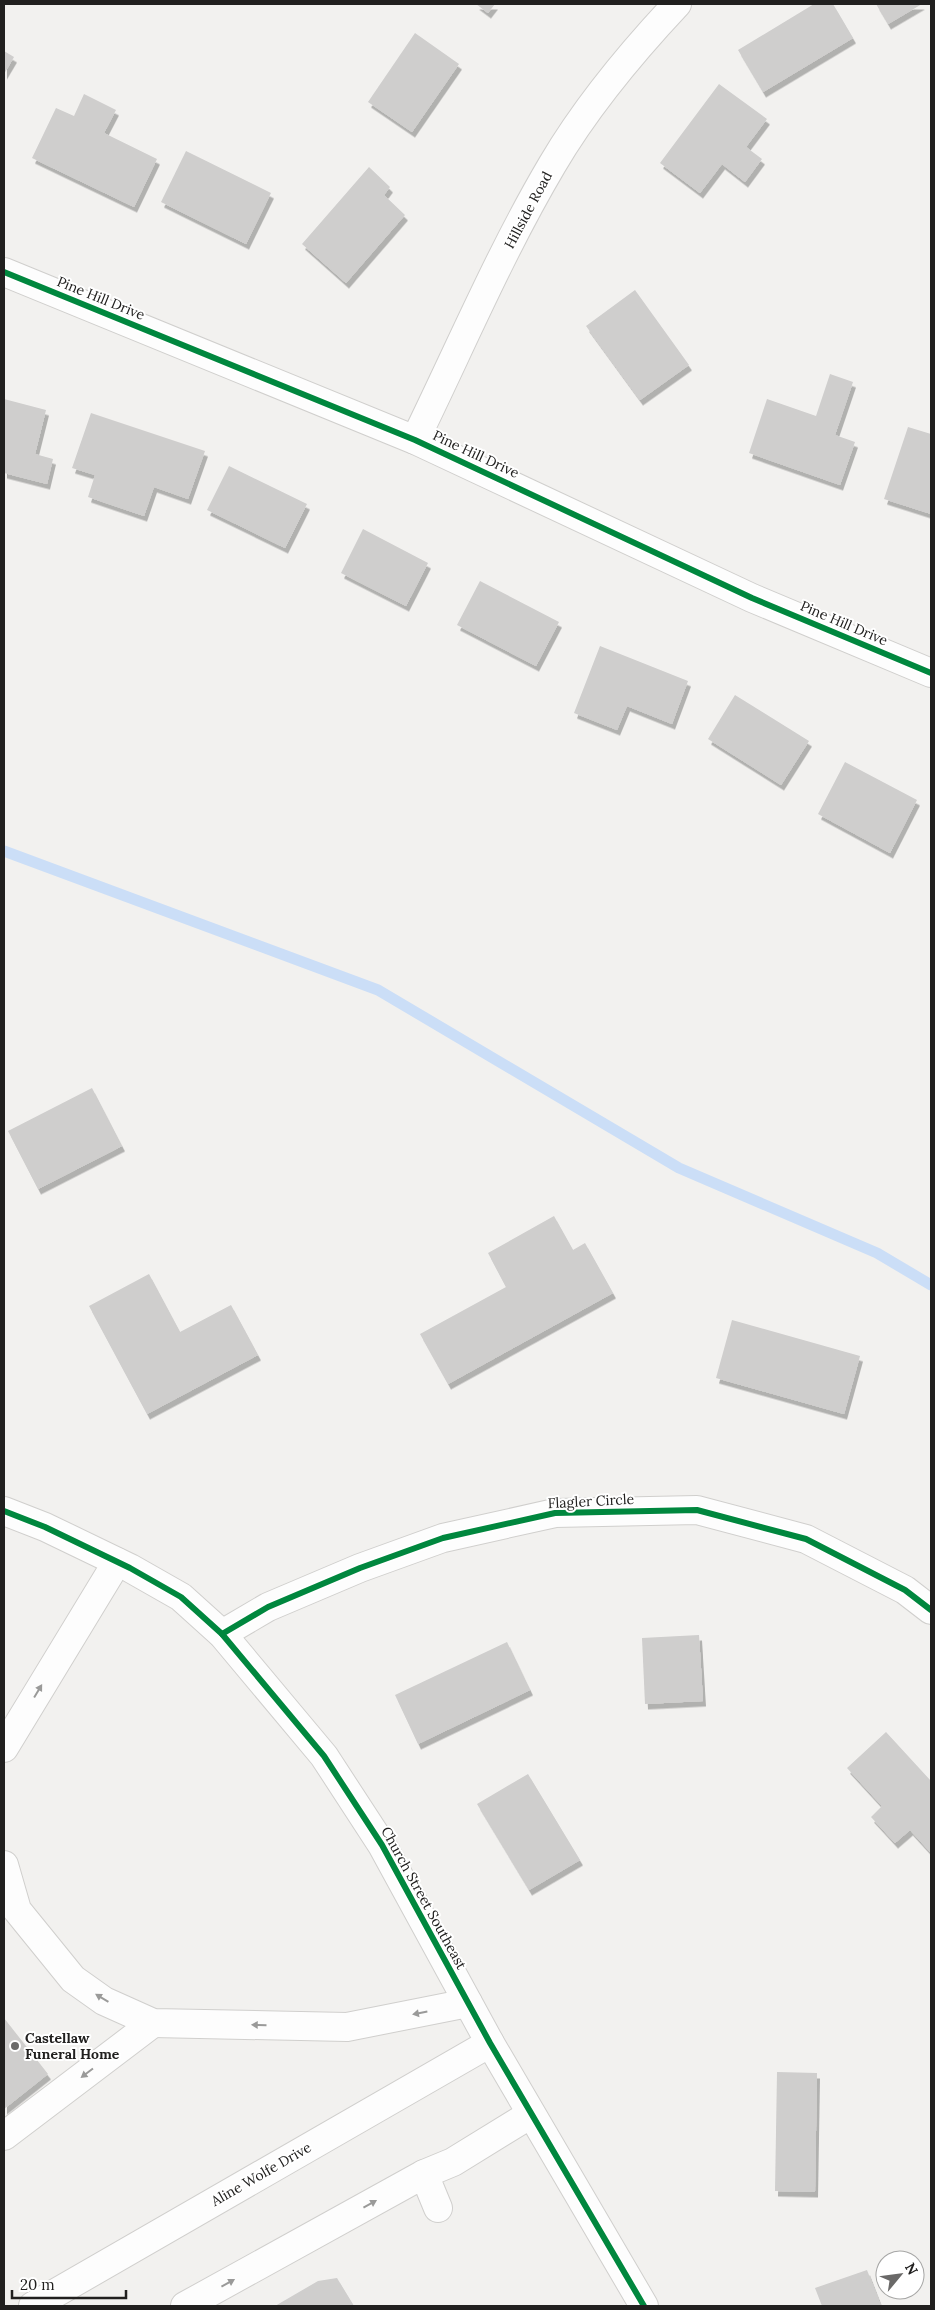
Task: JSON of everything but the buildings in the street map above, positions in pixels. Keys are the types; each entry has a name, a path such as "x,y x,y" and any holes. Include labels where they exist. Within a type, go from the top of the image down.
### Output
{"street":[{"name":"Hillside Road","path":"415,440 525,213 552,164 584,116 655,27 678,4"},
{"name":"Pine Hill Drive","path":"4,272 415,440 752,598 931,673"},
{"name":"Flagler Circle","path":"222,1634 268,1607 360,1568 443,1538 555,1513 698,1510 806,1539 904,1590 931,1610"},
{"name":"Church Street Southeast","path":"4,1511 45,1527 118,1562 181,1597 222,1634 324,1756 382,1846 490,2043 644,2306"},
{"path":"4,1748 12,1723 118,1562"},
{"path":"4,1865 17,1910 73,1979 104,2001 153,2023 347,2027 468,2003"},
{"path":"4,2136 153,2023"},
{"name":"Aline Wolfe Drive","path":"33,2306 490,2043"},
{"path":"185,2306 424,2174 453,2162 531,2114"},
{"path":"424,2174 438,2208"}],"waterway":[{"path":"4,851 378,990 679,1168 877,1253 931,1285"}],"cycle path":[{"path":"4,272 415,440 752,598 931,673"},
{"path":"222,1634 268,1607 360,1568 443,1538 555,1513 697,1510 806,1539 905,1590 931,1610"},
{"path":"4,1511 45,1527 130,1568 181,1597 222,1634 324,1756 382,1845 490,2043 644,2306"}],"place":[{"name":"Castellaw Funeral Home","path":"15,2046"}]}
